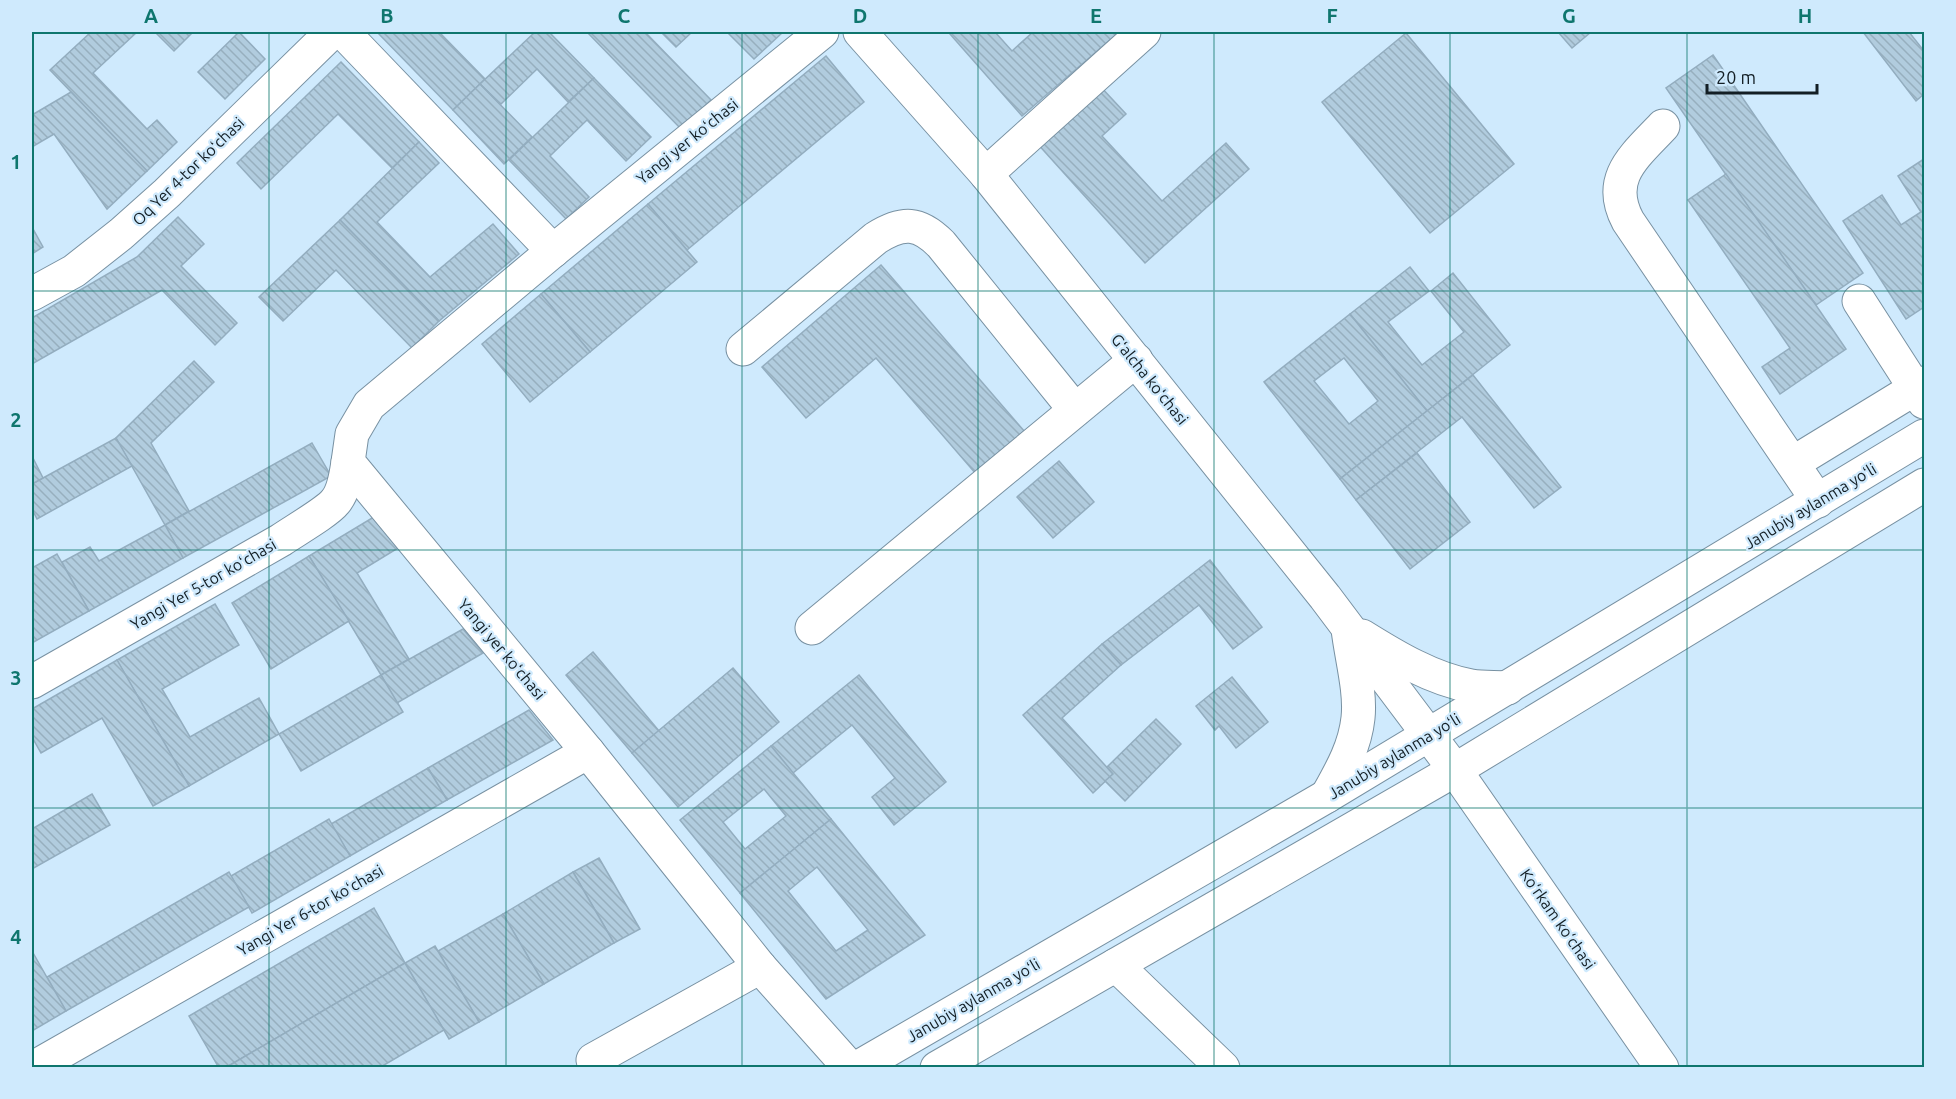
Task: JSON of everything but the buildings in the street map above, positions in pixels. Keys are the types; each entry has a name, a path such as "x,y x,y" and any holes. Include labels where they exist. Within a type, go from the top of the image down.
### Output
{"main road":[{"name":"Oq Yer 4-tor koʻchasi","path":"32,294 74,271 129,228 332,32"},
{"path":"343,32 553,251"},
{"name":"Yangi yer koʻchasi","path":"822,32 553,251 369,405 352,434 348,462 588,752 760,967 850,1068"},
{"name":"Gʻalcha koʻchasi","path":"860,32 986,174 1348,627 1429,735"},
{"path":"986,174 1144,32"},
{"path":"1663,126 1626,170 1618,196 1621,207 1628,221 1818,501"},
{"path":"743,349 876,238 902,226 912,226 923,229 941,244 1075,410"},
{"path":"1793,463 1922,391 1859,301"},
{"path":"812,628 1136,360"},
{"name":"Janubiy aylanma yoʻli","path":"857,1068 1327,796 1924,436"},
{"name":"Yangi Yer 5-tor koʻchasi","path":"32,682 289,534 335,502 345,482 348,462"},
{"path":"937,1068 1455,770 1924,485"},
{"path":"1348,627 1388,652 1435,675 1471,686 1508,688"},
{"path":"1327,796 1347,761 1359,717 1348,627"},
{"name":"Ko‘rkam ko‘chasi","path":"1429,735 1662,1068"},
{"name":"Yangi Yer 6-tor koʻchasi","path":"33,1068 588,752"},
{"path":"1116,965 1223,1068"},
{"path":"593,1060 760,967"}]}
